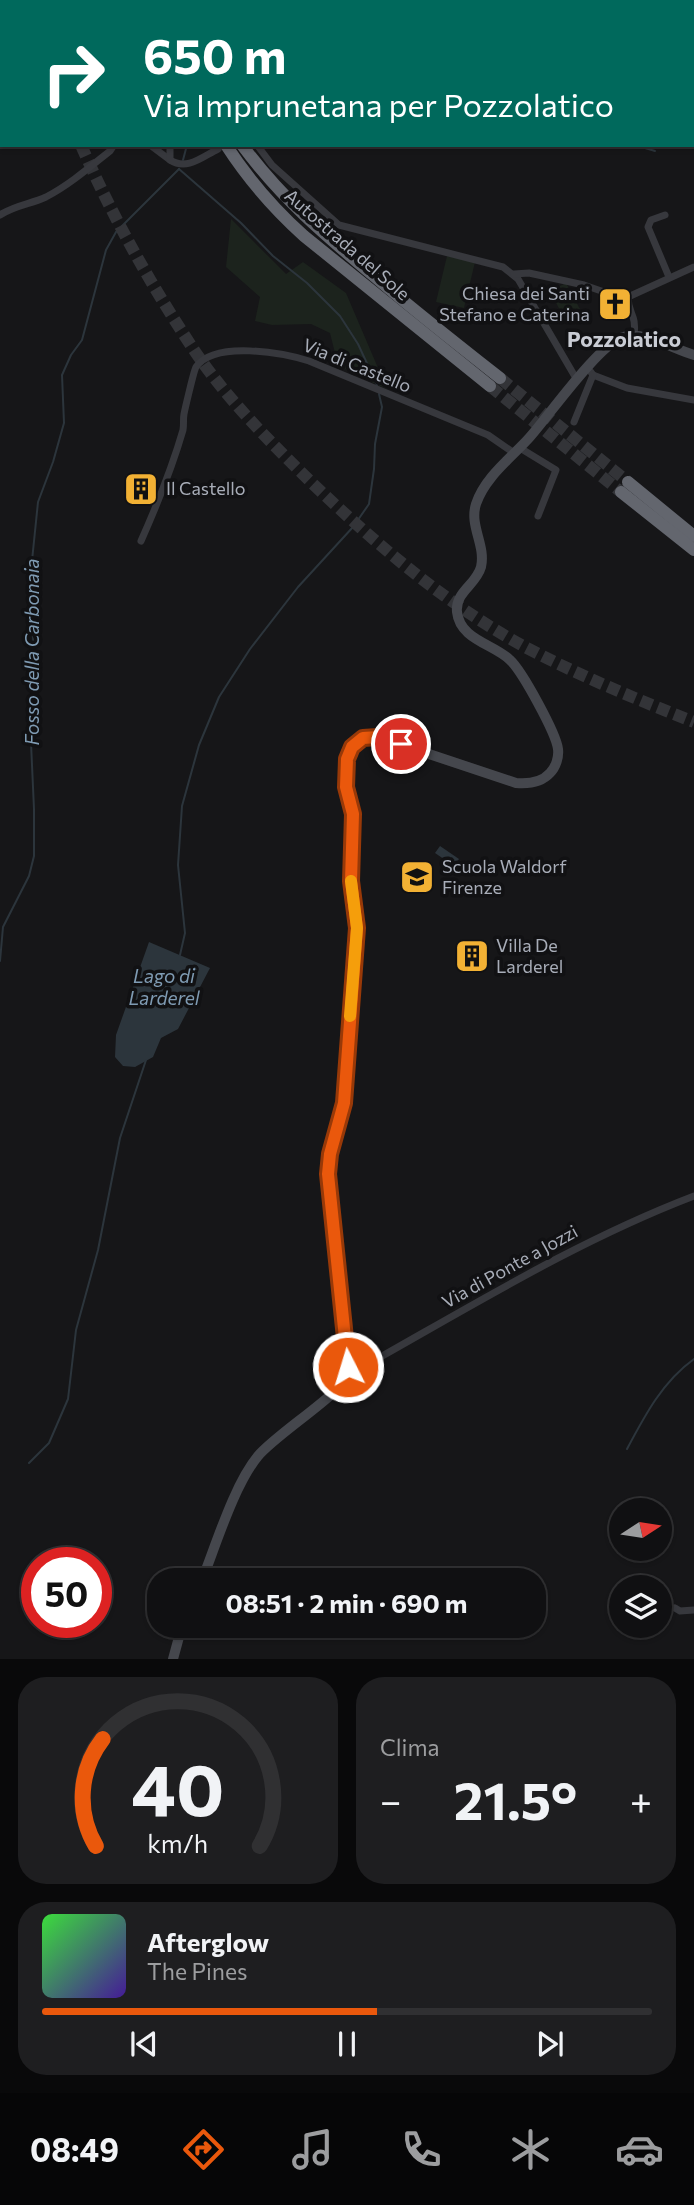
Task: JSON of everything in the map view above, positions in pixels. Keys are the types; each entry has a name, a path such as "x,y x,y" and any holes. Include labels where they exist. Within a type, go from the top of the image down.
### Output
{"highway":[{"name":"Autostrada del Sole","path":"222,147 275,210 304,236 495,382 305,218 267,179 243,147"},
{"path":"694,536 624,487 694,550"}],"main road":[{"path":"207,1568 236,1495 254,1461 277,1436 337,1388 347,1375 347,1350 328,1174 330,1154 344,1103 357,928 351,881 353,814 346,787 347,759 355,743 363,738 378,737 516,783 539,781 548,776 555,767 558,755 556,742 516,667 505,655 467,633 457,613 458,600 475,579 481,564 482,554 474,520 477,501 488,483 577,380 591,371 614,342 620,338 634,336 694,355"},
{"path":"173,1659 179,1638"}],"street":[{"path":"0,215 16,205 29,204 63,187 113,147"},
{"path":"153,147 178,165 187,165 222,147"},
{"path":"170,147 170,160"},
{"path":"258,147 272,165 339,225 503,267 514,274 577,380"},
{"path":"665,215 651,220 648,227 669,277"},
{"path":"628,297 694,267"},
{"path":"514,274 529,273 607,293 619,292 628,297"},
{"path":"628,297 635,320 634,336"},
{"name":"Via di Castello","path":"141,541 162,491 184,426 184,414 196,367 215,353 248,350 290,356 334,370 394,398 488,435 556,470 538,516"},
{"path":"574,422 591,371 627,388 694,400"},
{"name":"Via di Ponte a Jozzi","path":"347,1375 354,1374 549,1261 649,1213 694,1196"},
{"path":"675,1608 680,1611 694,1611"}],"shaded area":[{"path":"231,219 286,274 303,262 346,293 387,389 347,371 336,357 330,333 311,324 272,325 255,321 260,297 226,267"},
{"path":"447,256 475,262 464,308 436,302"},
{"path":"566,283 581,311 565,320 550,291"}],"water":[{"path":"440,846 459,859 454,866 435,853"},
{"name":"Lago di Larderel","path":"149,942 210,968 178,1029 161,1038 153,1057 135,1067 123,1066 115,1057 116,1035"}],"waterway":[{"name":"Fosso della Carbonaia","path":"183,160 186,147"},
{"path":"642,147 655,151"},
{"path":"179,169 241,223 273,256 307,283 340,316 358,344 377,385"},
{"name":"Fosso della Carbonaia","path":"0,961 3,927 29,876 34,856 30,721 35,661 29,590 38,502 64,423 62,375 71,355 82,340 106,250 116,232 179,169"},
{"path":"180,955 185,933 178,865 182,806 199,745 219,697 250,649 298,587 353,527 369,504 382,407 379,394"},
{"path":"29,1463 49,1443 68,1399 76,1330 98,1250 120,1138 146,1060"},
{"path":"627,1449 664,1388 694,1359"}],"tunnel":[{"path":"82,147 134,252 196,353 236,405 312,483 413,572 496,630 587,677 694,722"},
{"path":"500,378 628,482"},
{"path":"490,386 621,492"}],"slow traffic":[{"path":"350,1016 357,928 351,881"}],"place":[{"name":"Chiesa dei Santi Stefano e Caterina","path":"615,304"},
{"name":"Il Castello","path":"141,489"},
{"name":"Scuola Waldorf Firenze","path":"417,877"},
{"name":"Villa De Larderel","path":"472,956"}],"district":[{"name":"Pozzolatico","path":"624,340"}],"route":[{"path":"348,1367 328,1174 328,1162 344,1103 357,928 351,881 353,814 346,787 347,759 355,743 363,738 385,738 401,744"}]}
